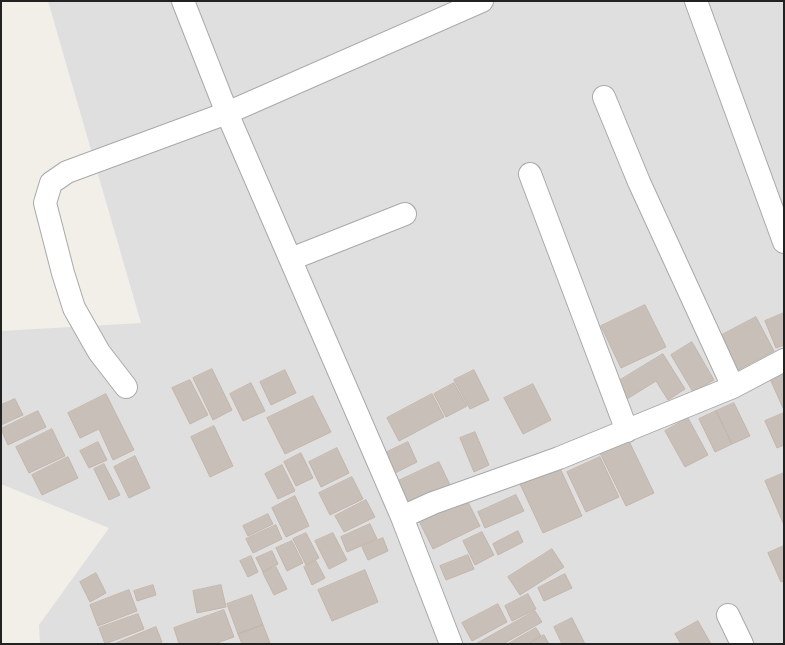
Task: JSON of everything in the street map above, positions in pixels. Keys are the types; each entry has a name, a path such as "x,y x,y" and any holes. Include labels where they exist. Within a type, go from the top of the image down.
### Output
{"street":[{"path":"183,1 227,113 402,517 451,644"},
{"path":"126,387 99,352 74,308 45,203 51,183 67,172 227,113 482,1"},
{"path":"696,1 784,242"},
{"path":"604,97 638,182 733,387"},
{"path":"530,174 627,431"},
{"path":"291,259 405,214"},
{"path":"402,517 433,503 627,431 733,387 784,360"},
{"path":"728,615 742,644"}],"shaded area":[{"path":"48,1 784,1 784,644 40,644 39,625 109,528 1,484 1,331 141,323"}],"building":[{"path":"645,305 666,347 621,368 601,326"},
{"path":"784,313 784,345 776,348 765,321"},
{"path":"756,317 774,351 738,370 720,336"},
{"path":"692,342 714,380 693,392 671,355"},
{"path":"663,354 685,389 668,400 656,381 627,399 617,382"},
{"path":"784,365 784,407 783,408 767,372"},
{"path":"212,369 232,410 213,420 193,378"},
{"path":"285,370 296,393 271,405 260,382"},
{"path":"474,370 489,400 470,409 454,380"},
{"path":"190,380 208,415 190,424 172,388"},
{"path":"251,383 265,411 243,421 230,394"},
{"path":"454,383 467,406 446,417 434,394"},
{"path":"533,384 551,420 523,434 504,398"},
{"path":"106,394 134,450 113,460 99,429 80,438 68,413"},
{"path":"432,394 444,417 399,441 387,418"},
{"path":"313,396 331,432 285,454 267,418"},
{"path":"15,399 23,415 1,425 1,405"},
{"path":"734,403 750,436 732,444 716,411"},
{"path":"38,411 46,427 8,445 1,429"},
{"path":"716,411 732,444 715,452 699,419"},
{"path":"784,413 784,445 777,448 765,421"},
{"path":"688,418 708,455 685,467 665,431"},
{"path":"214,426 233,466 210,477 191,437"},
{"path":"52,429 65,456 29,473 16,447"},
{"path":"475,432 489,465 474,472 460,438"},
{"path":"627,437 654,493 626,506 599,451"},
{"path":"98,442 107,460 89,468 80,451"},
{"path":"408,442 417,462 393,474 383,454"},
{"path":"337,448 349,473 321,487 309,462"},
{"path":"301,453 313,478 296,486 284,462"},
{"path":"135,456 150,488 129,498 114,467"},
{"path":"68,457 78,478 42,495 32,475"},
{"path":"600,457 619,497 586,512 567,472"},
{"path":"439,462 450,485 407,506 396,482"},
{"path":"104,464 120,495 109,500 94,469"},
{"path":"282,465 295,491 278,499 265,474"},
{"path":"559,466 582,516 543,533 520,484"},
{"path":"784,473 784,525 765,481"},
{"path":"352,477 363,499 330,515 319,493"},
{"path":"516,495 524,511 485,528 478,512"},
{"path":"295,496 309,526 286,537 272,508"},
{"path":"466,498 480,526 433,549 419,521"},
{"path":"366,500 375,517 344,532 335,516"},
{"path":"268,514 273,524 248,536 243,526"},
{"path":"370,524 377,539 347,552 341,537"},
{"path":"276,525 282,539 253,553 246,539"},
{"path":"518,531 523,542 498,555 493,544"},
{"path":"482,532 494,555 475,565 463,541"},
{"path":"306,533 319,558 306,565 293,539"},
{"path":"333,533 347,560 329,569 315,541"},
{"path":"383,538 388,551 368,560 362,547"},
{"path":"292,541 303,563 287,571 276,548"},
{"path":"784,546 784,581 781,582 768,553"},
{"path":"552,549 564,567 520,595 508,577"},
{"path":"272,551 278,564 263,572 256,558"},
{"path":"468,555 474,569 446,580 440,566"},
{"path":"251,556 258,572 248,577 240,561"},
{"path":"316,561 325,578 312,585 304,567"},
{"path":"276,567 287,589 274,595 263,573"},
{"path":"365,570 378,602 332,621 318,590"},
{"path":"96,573 106,593 90,602 80,582"},
{"path":"565,574 572,588 544,601 538,588"},
{"path":"153,585 156,595 137,601 134,591"},
{"path":"221,585 226,607 197,613 193,591"},
{"path":"129,590 137,611 98,626 90,605"},
{"path":"528,594 536,609 512,621 505,606"},
{"path":"252,595 263,625 238,634 227,604"},
{"path":"498,604 507,622 472,641 462,623"},
{"path":"224,610 234,637 214,644 179,644 174,628"},
{"path":"535,611 542,622 503,644 476,644"},
{"path":"138,614 144,629 105,644 99,628"},
{"path":"572,618 585,644 562,644 554,627"},
{"path":"698,621 711,644 681,644 675,634"},
{"path":"263,625 270,643 242,644 238,634"},
{"path":"156,627 162,642 156,644 114,644"},
{"path":"536,628 541,636 528,644 508,644"},
{"path":"544,635 549,644 530,644"}]}
